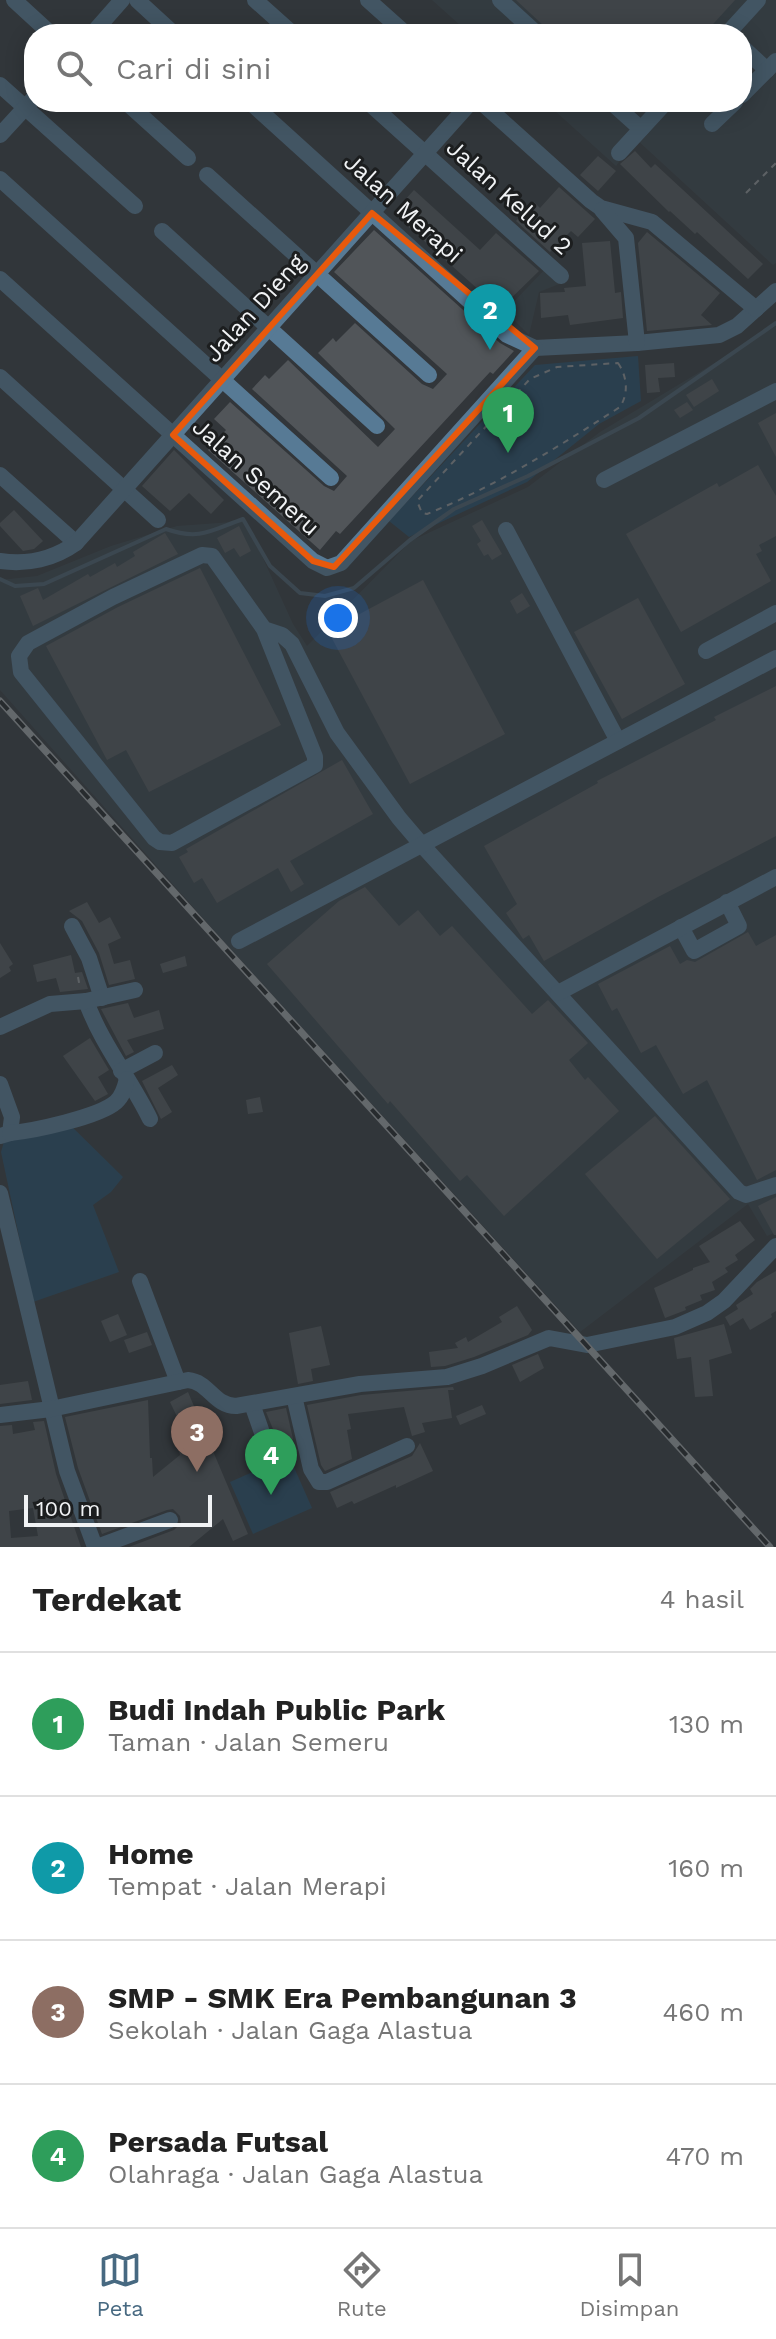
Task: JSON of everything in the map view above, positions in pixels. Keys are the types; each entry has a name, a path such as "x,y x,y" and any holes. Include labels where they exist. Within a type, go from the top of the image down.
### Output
{"street":[{"path":"14,0 40,24"},
{"path":"101,24 122,0"},
{"path":"137,0 163,24"},
{"path":"255,0 282,24"},
{"path":"368,0 395,24"},
{"path":"500,0 526,24"},
{"path":"736,24 758,0"},
{"path":"752,53 771,65 752,85"},
{"path":"0,85 24,99"},
{"path":"0,135 24,109"},
{"path":"39,112 135,206"},
{"path":"137,112 188,158"},
{"name":"Jalan Merapi","path":"261,112 507,335 535,348"},
{"name":"Jalan Kelud 2","path":"379,112 561,276"},
{"name":"Jalan Dieng","path":"76,543 462,112"},
{"path":"492,112 601,208 626,238 637,343"},
{"path":"622,112 641,129"},
{"path":"619,153 657,112"},
{"path":"712,124 725,112"},
{"path":"207,175 429,375"},
{"path":"0,179 331,478"},
{"path":"601,208 642,219 664,231 756,309"},
{"path":"626,238 635,223 642,219"},
{"path":"162,231 377,426"},
{"name":"Jalan Semeru","path":"0,279 313,561 327,568 341,563 535,348"},
{"path":"535,348 719,335 737,326 776,291"},
{"path":"1,378 158,520"},
{"path":"604,480 776,391"},
{"path":"0,475 76,543 63,552 31,562 0,561"},
{"path":"506,530 618,741"},
{"path":"264,629 315,757 315,765 172,843 154,838 21,672 18,664 19,656 28,643 113,597 202,555 207,554 217,560 264,629 282,635 292,644 337,733 422,845 739,1192 746,1195 776,1185"},
{"path":"706,651 776,613"},
{"path":"239,941 776,658"},
{"path":"558,993 776,877"},
{"path":"681,927 694,951 739,926 727,902"},
{"path":"72,926 89,958 98,1032 150,1119"},
{"path":"0,1027 50,1004 94,1000 135,990"},
{"path":"0,1084 12,1117 5,1134 32,1131 75,1120 113,1105 122,1095 124,1075 155,1053"},
{"path":"0,1193 27,1311 45,1372 51,1409 78,1505 96,1547 170,1520"},
{"path":"0,1415 51,1409 178,1382 198,1381 225,1405 252,1404 360,1384 447,1377 549,1338 587,1345 675,1327 707,1313 740,1286 776,1246"},
{"path":"140,1281 178,1382"},
{"path":"294,1396 311,1469 319,1482 327,1482 407,1446"},
{"path":"252,1404 267,1447"}],"path":[{"path":"746,193 776,163"},
{"path":"618,363 626,385 620,407 524,468 478,492 427,514 418,507 417,501 524,383 557,367 618,363"}],"highlighted area":[{"path":"372,213 535,348 334,567 313,561 173,435"}],"shaded area":[{"path":"432,0 776,0 776,263 773,265 636,139 616,166 556,112 752,112 752,24 459,24"},
{"path":"548,266 564,282 539,292 529,335 505,311"},
{"path":"776,326 776,1232 767,1236 748,1204 580,1332 227,945 0,690 0,580 37,576 111,546 177,526 246,521 293,624 307,646 411,541 528,487 600,432"},
{"path":"638,356 641,401 599,424 527,482 409,537 389,521 535,365"},
{"path":"61,1116 123,1177 111,1192 93,1205 119,1272 33,1302 1,1152 5,1138"},
{"path":"289,1456 312,1508 253,1534 230,1482"}],"building":[{"path":"516,0 735,0 713,24 542,24"},
{"path":"635,151 651,168 655,164 763,264 748,279 697,232 695,234 669,212 620,164"},
{"path":"598,156 616,171 598,191 580,175"},
{"path":"559,187 595,219 578,237 571,231 550,252 516,221 534,202 540,208"},
{"path":"414,190 480,250 496,233 539,271 500,309 393,213"},
{"path":"374,230 500,343 514,351 493,374 490,372 340,534 336,531 320,550 208,450 226,430 214,419 230,402 324,486 334,491 347,476 252,389 265,375 269,379 288,360 378,447 395,429 318,353 333,338 336,342 355,323 422,384 433,389 447,374 334,272"},
{"path":"647,232 720,293 701,315 712,325 647,331 638,243"},
{"path":"610,241 615,293 621,292 623,318 570,325 568,315 541,318 540,293 565,292 564,288 586,286 582,243"},
{"path":"674,363 675,377 658,378 660,392 647,393 645,365"},
{"path":"712,379 719,391 694,407 686,395"},
{"path":"687,402 693,410 680,418 674,410"},
{"path":"776,413 776,457 758,423"},
{"path":"174,450 224,500 211,514 189,493 170,511 142,486"},
{"path":"758,465 776,496 776,536 759,545 762,551 756,554 771,581 681,632 626,534 717,483 719,487"},
{"path":"14,510 43,541 34,549 23,551 0,526"},
{"path":"482,520 502,554 492,560 488,554 484,556 477,544 481,541 472,526"},
{"path":"239,526 251,551 240,557 234,548 225,553 217,538"},
{"path":"165,533 178,554 33,626 20,596 38,588 43,600 88,574 90,577 115,563 117,567 135,556 133,552"},
{"path":"200,568 281,725 149,792 126,750 107,760 46,646"},
{"path":"423,580 505,734 410,784 328,631"},
{"path":"522,593 530,606 517,614 510,601"},
{"path":"638,598 685,684 622,719 574,632"},
{"path":"776,686 776,836 544,961 529,935 523,939 506,913 517,904 484,846 597,781"},
{"path":"342,760 373,814 290,861 304,884 291,892 278,868 217,903 202,878 194,883 179,857 188,852 186,849"},
{"path":"365,887 399,926 418,910 440,936 452,926 532,1014 548,1000 588,1043 569,1060 585,1080 588,1077 619,1111 504,1216 467,1175 460,1181 390,1101 388,1104 267,964 339,901"},
{"path":"87,902 99,923 110,917 121,938 108,944 114,964 130,960 135,979 109,985 99,953 82,921 69,911"},
{"path":"748,932 756,946 776,935 776,1170 757,1180 707,1080 683,1094 656,1045 641,1053 617,1008 612,1011 598,984 670,946 680,964 687,960 695,962"},
{"path":"0,943 13,964 9,967 11,971 0,978"},
{"path":"71,955 75,973 82,972 88,989 60,992 56,978 37,982 33,965"},
{"path":"185,956 187,966 163,973 160,964"},
{"path":"128,1003 134,1018 159,1010 164,1029 127,1040 134,1052 126,1056 101,1009"},
{"path":"90,1038 109,1070 98,1077 108,1094 95,1101 63,1056"},
{"path":"172,1065 178,1075 158,1088 172,1112 161,1119 142,1081"},
{"path":"260,1097 263,1112 248,1114 246,1100"},
{"path":"655,1116 730,1199 657,1259 585,1174"},
{"path":"776,1197 776,1235 774,1235 758,1206"},
{"path":"740,1221 755,1240 735,1255 738,1260 725,1268 728,1272 712,1282 715,1290 700,1295 702,1300 685,1307 686,1310 665,1318 654,1288 710,1262 699,1246"},
{"path":"776,1271 776,1311 771,1314 772,1317 750,1330 743,1318 730,1326 725,1317 753,1294 750,1289 757,1282"},
{"path":"517,1306 532,1330 528,1335 474,1357 431,1367 429,1352 458,1348 455,1343 466,1337 468,1342 502,1322 499,1317"},
{"path":"118,1314 127,1335 110,1342 101,1321"},
{"path":"724,1324 732,1353 709,1360 713,1396 695,1397 691,1357 677,1359 674,1338"},
{"path":"321,1326 330,1365 311,1369 313,1381 298,1384 289,1333"},
{"path":"147,1332 152,1345 129,1353 124,1340"},
{"path":"538,1354 544,1368 520,1382 512,1365"},
{"path":"28,1381 32,1400 0,1404 0,1385"},
{"path":"453,1387 454,1390 448,1390 452,1418 422,1423 425,1432 412,1436 404,1407 348,1414 351,1429 347,1430 352,1459 325,1471 321,1465 307,1405 361,1395"},
{"path":"188,1392 248,1534 233,1541 223,1519 189,1547 129,1547 174,1530 181,1523 180,1516 173,1509 102,1534 78,1468 65,1417 148,1400 153,1477 180,1455 173,1432 183,1429 170,1402"},
{"path":"482,1405 486,1414 460,1425 456,1416"},
{"path":"286,1408 293,1439 280,1446 266,1412"},
{"path":"44,1421 56,1474 81,1547 0,1547 0,1426 12,1425 13,1434 35,1430 33,1422","holes":["33,1508 38,1536 11,1538 9,1511"]},
{"path":"420,1443 433,1471 396,1488 396,1485 354,1504 352,1501 337,1508 330,1492 412,1456"}],"waterway":[{"path":"0,579 15,586 44,584 166,529 197,534 243,519 270,566 300,593 325,596 354,588 410,540 454,509 528,476 639,418 776,323"}],"railway":[{"path":"0,701 770,1547"}],"place":[{"name":"Home","path":"490,350"},
{"name":"Budi Indah Public Park","path":"508,453"},
{"name":"SMP - SMK Era Pembangunan 3","path":"197,1472"},
{"name":"Persada Futsal","path":"271,1495"}]}
